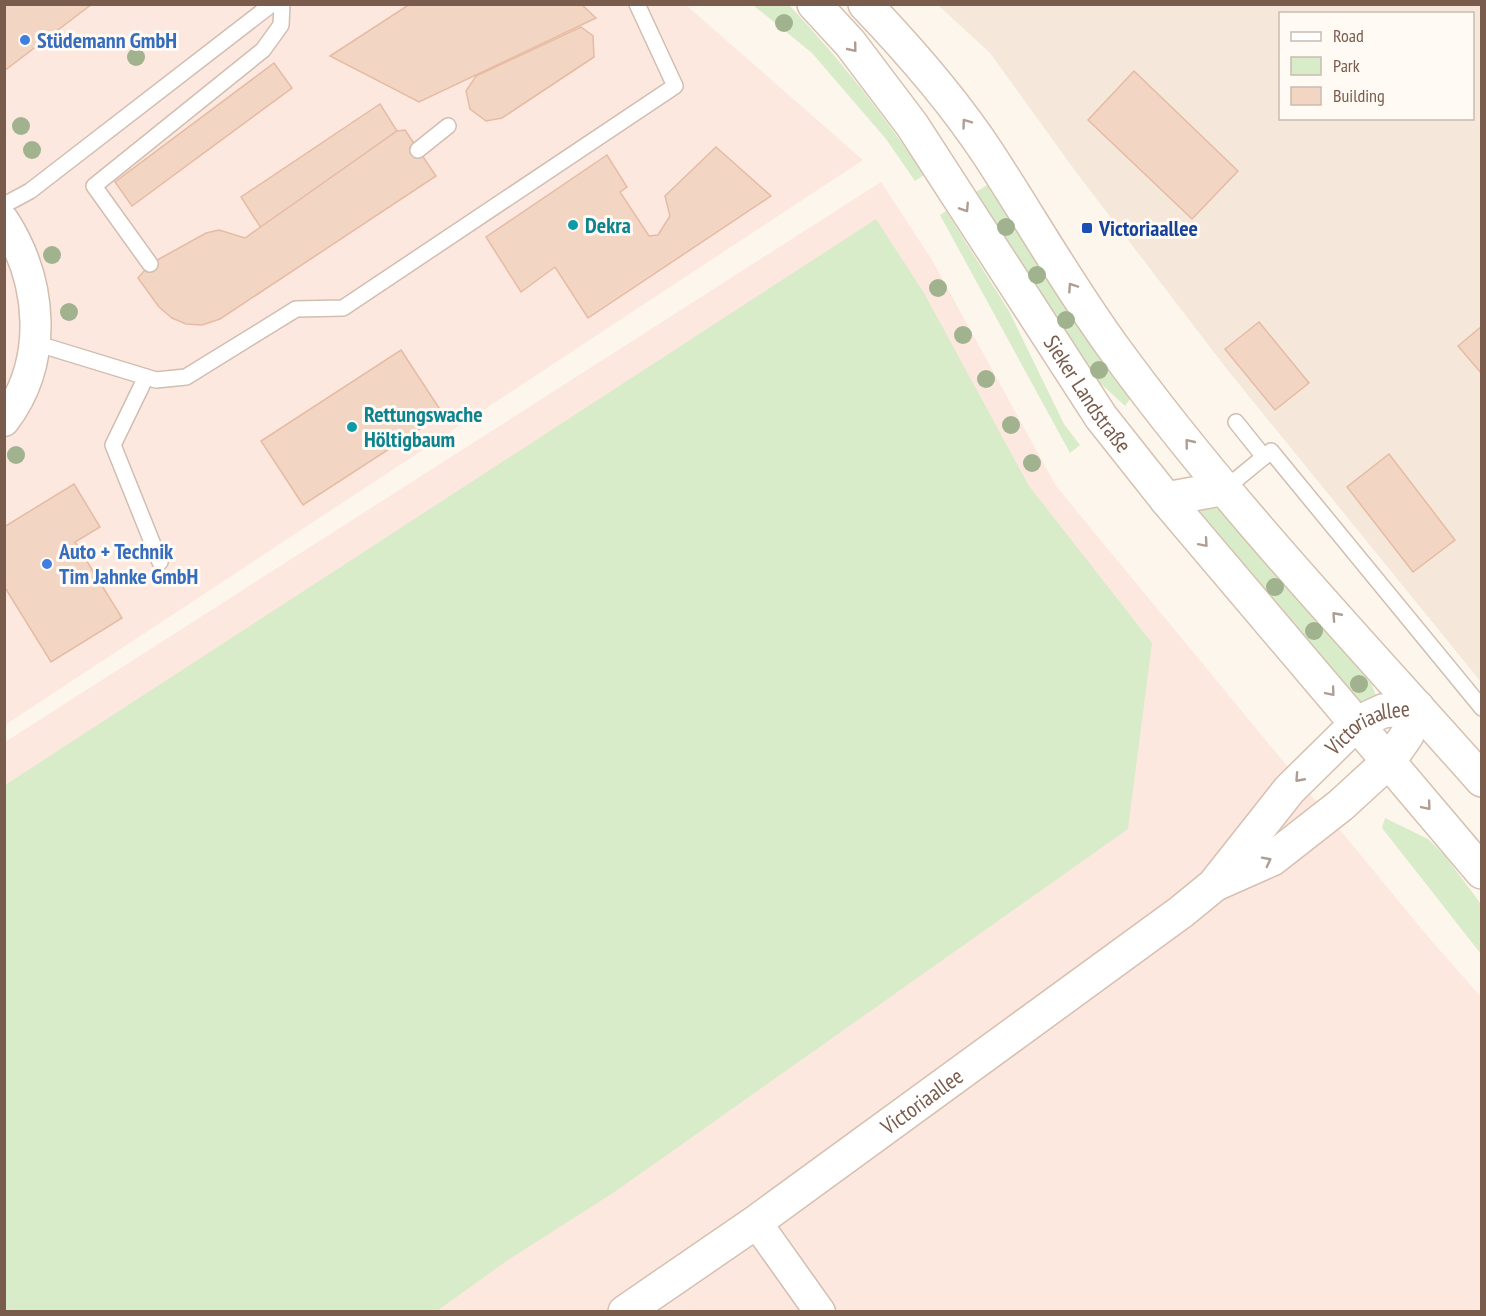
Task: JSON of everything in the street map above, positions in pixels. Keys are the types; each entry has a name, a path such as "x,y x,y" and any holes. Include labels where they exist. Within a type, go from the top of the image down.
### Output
{"main road":[{"name":"Sieker Landstraße","path":"814,4 882,83 1101,417 1166,499 1482,872"},
{"name":"Sieker Landstraße","path":"865,4 907,48 952,103 1113,348 1226,488 1482,780"},
{"path":"1166,499 1226,488"},
{"name":"Victoriaallee","path":"625,1311 756,1222 1153,933 1214,885 1288,790 1357,723 1383,711 1417,706 1407,735 1389,761 1341,805 1272,860 1214,885"}],"street":[{"path":"4,221 20,251 34,298 37,321 27,379 4,421"},
{"path":"756,1222 820,1311"}],"lane":[{"path":"4,205 30,191 272,4"},
{"path":"150,264 94,186 263,50 281,25 282,4"},
{"path":"35,343 156,380 186,376 296,309 343,308 675,86 637,4"},
{"path":"418,150 448,126"},
{"path":"146,377 112,445 160,562"},
{"path":"1236,422 1264,457"},
{"path":"1226,488 1271,451 1482,708"}],"shaded area":[{"path":"5,5 686,5 863,160 5,725"},
{"path":"938,5 1481,5 1481,682 1226,368 1076,172 990,53"},
{"path":"881,182 932,260 1056,486 1430,939 1481,997 1481,1311 5,1312 5,742"}],"green space":[{"path":"753,5 789,5 860,87 924,175 915,181 886,139 812,53"},
{"path":"987,185 1090,345 1130,399 1125,406 1098,381 976,192"},
{"path":"946,211 1009,311 1064,424 1080,445 1070,453 940,215"},
{"path":"876,219 924,293 1029,486 1152,643 1128,829 616,1191 508,1260 437,1311 5,1311 5,785"},
{"path":"1201,506 1220,509 1359,667 1372,685 1377,698 1361,703 1199,510"},
{"path":"1385,818 1428,839 1445,856 1481,904 1481,954 1382,828"}],"building":[{"name":"Stüdemann GmbH","path":"4,4 92,4 4,71"},
{"path":"410,4 581,4 596,18 419,102 330,56"},
{"path":"581,27 593,36 594,57 502,118 486,121 470,109 466,91 476,76"},
{"path":"274,63 292,88 132,206 115,182"},
{"path":"1134,71 1238,171 1192,219 1088,120"},
{"path":"380,104 397,131 261,228 241,197"},
{"path":"405,130 436,176 220,319 202,325 186,324 172,318 159,307 138,278 150,264 206,233 219,230 245,238 397,131"},
{"name":"Dekra","path":"716,147 771,196 588,318 555,267 521,292 486,237 607,155 627,187 620,192 649,236 658,235 670,216 665,196"},
{"path":"1259,322 1309,383 1275,410 1225,349"},
{"path":"1482,326 1482,374 1458,346"},
{"name":"Rettungswache Höltigbaum","path":"401,350 443,414 303,505 261,441"},
{"path":"1389,454 1455,540 1413,572 1347,487"},
{"name":"Auto + Technik Tim Jahnke GmbH","path":"74,484 100,527 75,542 122,618 51,662 4,586 4,527"}],"place":[{"name":"Stüdemann GmbH","path":"25,40"},
{"name":"Dekra","path":"573,225"},
{"name":"Victoriaallee","path":"1087,228"},
{"name":"Rettungswache Höltigbaum","path":"352,427"},
{"name":"Auto + Technik Tim Jahnke GmbH","path":"47,564"}]}
